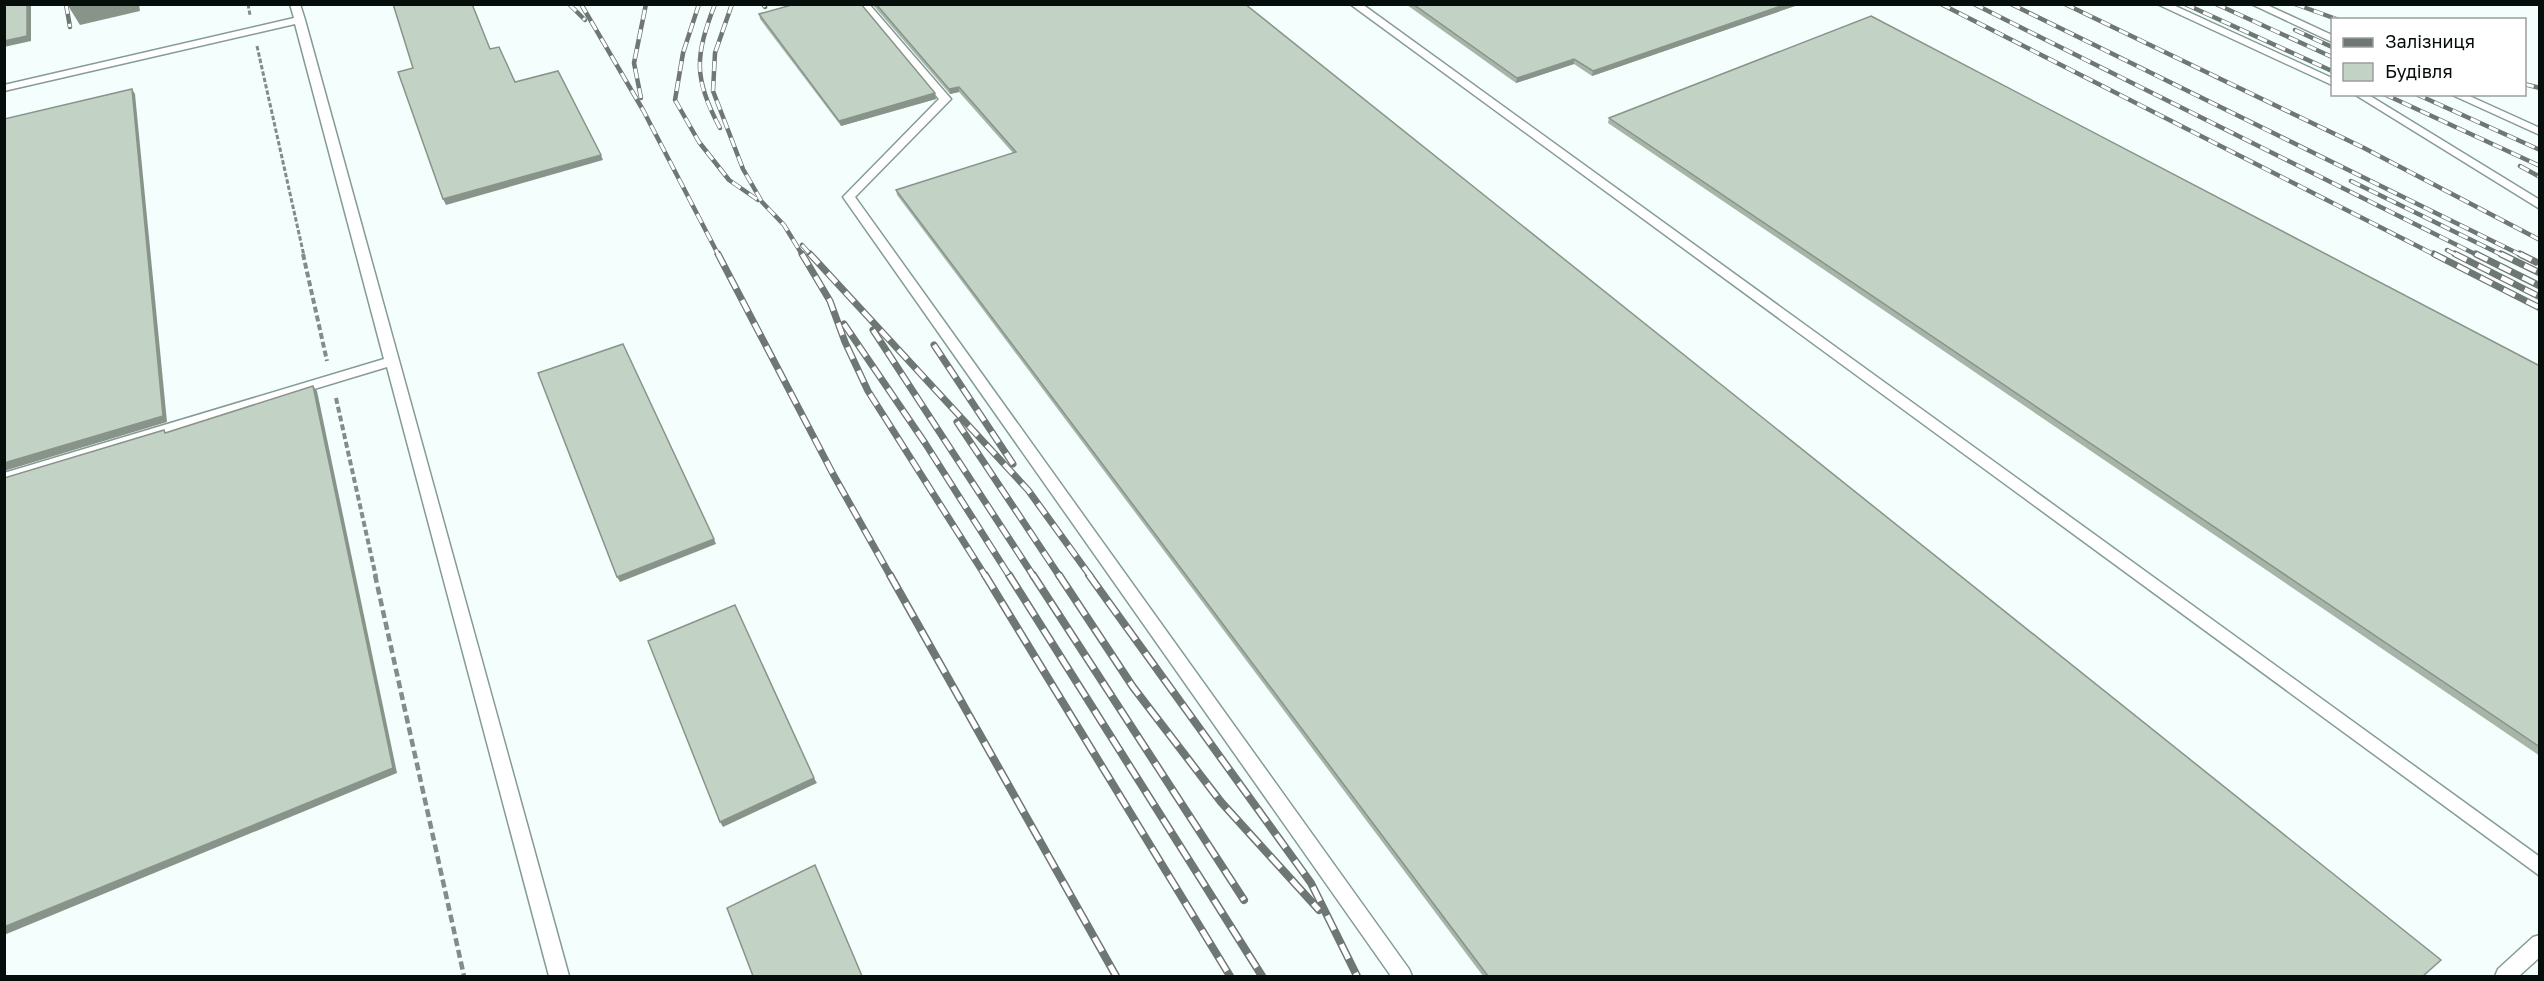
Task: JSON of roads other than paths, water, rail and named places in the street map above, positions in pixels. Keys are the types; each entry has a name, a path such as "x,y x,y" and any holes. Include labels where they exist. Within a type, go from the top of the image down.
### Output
{"lane":[{"path":"296,4 559,976"},
{"path":"863,4 945,99 849,197 1402,976"},
{"path":"1355,4 2540,868"},
{"path":"2162,4 2331,82"},
{"path":"2256,4 2331,39"},
{"path":"4,88 300,20"},
{"path":"2362,96 2540,205"},
{"path":"2459,96 2540,132"},
{"path":"4,478 392,361"},
{"path":"2505,976 2540,944"}],"railway":[{"path":"66,4 70,27"},
{"path":"569,4 585,20"},
{"path":"581,4 643,110 719,256"},
{"path":"641,98 634,63 646,4"},
{"path":"699,4 683,53 675,100 699,142 729,180 758,200"},
{"path":"715,4 704,38 700,67 705,95 720,128"},
{"path":"732,4 715,53 713,91 743,169 762,202 784,225 803,256"},
{"path":"1941,4 2437,256"},
{"path":"1974,4 2479,256"},
{"path":"2011,4 2523,256"},
{"path":"2065,4 2364,148 2540,240"},
{"path":"2185,4 2331,71"},
{"path":"2216,4 2331,57"},
{"path":"2295,4 2334,18"},
{"path":"2295,30 2331,47"},
{"path":"2526,84 2540,88"},
{"path":"2388,96 2540,166"},
{"path":"2420,96 2540,150"},
{"path":"2520,166 2540,177"},
{"path":"2351,181 2504,256"},
{"path":"802,245 812,256"},
{"path":"2447,250 2458,256"},
{"path":"718,254 833,474 891,577"},
{"path":"802,254 830,301 845,342 868,391 986,577"},
{"path":"810,254 1028,490 1091,577"},
{"path":"2434,254 2540,308"},
{"path":"2455,254 2540,297"},
{"path":"2476,254 2540,286"},
{"path":"2501,254 2540,273"},
{"path":"2520,254 2536,262"},
{"path":"844,324 925,443 1010,577"},
{"path":"873,330 1034,577"},
{"path":"934,345 1013,464"},
{"path":"957,422 1060,577"},
{"path":"890,575 1116,976"},
{"path":"985,575 1230,976"},
{"path":"1009,575 1262,976"},
{"path":"1033,575 1244,900"},
{"path":"1059,575 1133,687 1221,802 1319,910"},
{"path":"1089,575 1311,883 1357,976"}]}
